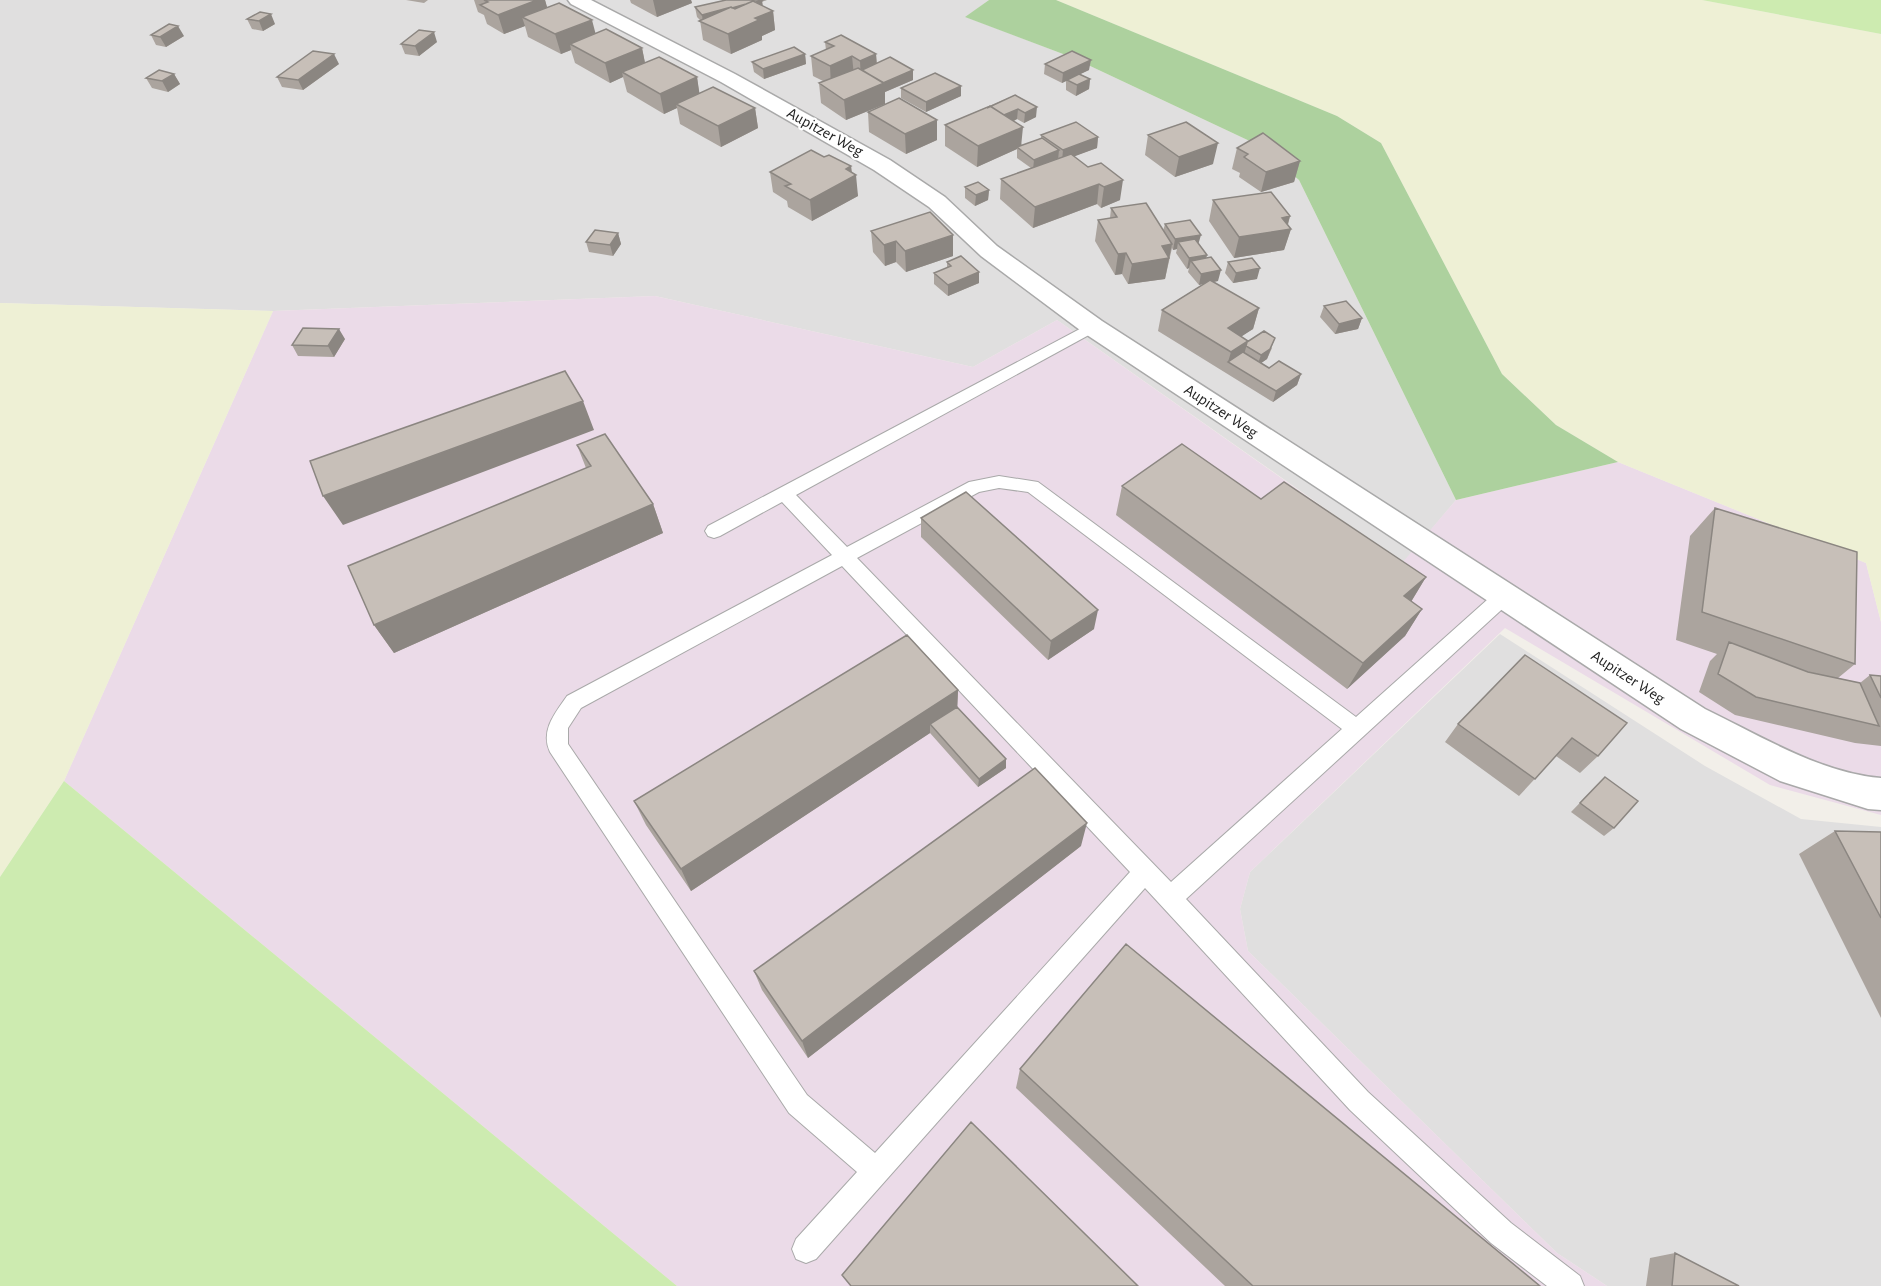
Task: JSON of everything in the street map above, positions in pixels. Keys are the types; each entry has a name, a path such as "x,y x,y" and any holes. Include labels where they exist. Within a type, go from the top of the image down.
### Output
{"street":[{"name":"Aupitzer Weg","path":"577,0 728,78 882,165 937,202 989,251 1093,327 1693,719 1793,770 1868,793 1881,794"}],"lane":[{"path":"714,531 1093,327"},
{"path":"876,1171 798,1104 557,746 558,726 574,702 975,486 999,482 1032,486 1357,729"},
{"path":"786,494 1170,898 1359,1101 1502,1233 1570,1286"},
{"path":"1170,898 1504,596"},
{"path":"806,1249 1145,872"}],"shaded area":[{"path":"0,0 989,0 966,17 1071,57 1256,144 1299,180 1456,500 1403,563 1057,320 973,367 655,296 273,311 0,303"},
{"path":"655,296 973,367 1057,320 1402,563 1456,500 1618,462 1866,563 1881,622 1881,815 1770,785 1505,628 1250,872 1240,909 1248,951 1557,1253 1607,1286 677,1286 64,781 273,311"},
{"path":"1500,634 1705,766 1801,819 1881,827 1881,1286 1607,1286 1557,1253 1248,951 1240,909 1250,872"}],"green space":[{"path":"989,0 1056,0 1337,116 1381,143 1502,374 1556,425 1618,462 1456,500 1299,180 1256,144 1071,57 965,17"},
{"path":"1056,0 1702,0 1881,34 1881,622 1866,563 1618,462 1556,425 1502,374 1381,143 1337,116"},
{"path":"1702,0 1881,0 1881,34"},
{"path":"0,303 273,311 64,781 0,877"},
{"path":"64,781 677,1286 0,1286 0,877"}],"building":[{"path":"484,0 537,0 498,15 480,5 488,2"},
{"path":"726,0 762,1 753,1 702,15 695,7"},
{"path":"753,1 773,11 755,18 759,20 728,34 699,21 731,7 735,9"},
{"path":"559,3 592,20 555,34 522,17"},
{"path":"260,12 271,14 259,21 247,19"},
{"path":"169,24 178,26 160,37 151,35"},
{"path":"606,29 642,48 605,63 570,44"},
{"path":"419,30 434,32 415,46 401,44"},
{"path":"841,35 876,54 860,61 852,56 830,66 811,56 834,46 825,42"},
{"path":"794,47 805,54 763,69 752,62"},
{"path":"313,51 334,54 298,80 277,77"},
{"path":"1072,51 1091,60 1063,73 1045,64"},
{"path":"659,57 697,77 660,94 622,72"},
{"path":"890,57 913,70 883,83 862,70"},
{"path":"858,68 884,83 844,100 819,83"},
{"path":"159,70 174,74 162,81 146,78"},
{"path":"935,73 961,86 926,102 901,88"},
{"path":"1079,74 1090,79 1077,85 1067,80"},
{"path":"713,87 755,108 718,126 676,104"},
{"path":"1015,95 1037,107 1025,113 1018,109 1004,115 991,106"},
{"path":"899,98 937,120 905,134 868,112"},
{"path":"990,106 1023,127 978,146 945,125"},
{"path":"1076,122 1098,137 1063,150 1041,135"},
{"path":"1186,122 1218,143 1179,157 1148,135"},
{"path":"1263,133 1300,161 1266,172 1244,157 1248,154 1237,148"},
{"path":"1042,138 1059,150 1034,160 1017,147"},
{"path":"811,150 824,157 829,155 851,166 846,169 856,175 810,200 785,186 791,184 770,172"},
{"path":"1071,154 1088,167 1101,163 1123,180 1104,187 1099,184 1035,207 1001,179"},
{"path":"978,182 989,190 976,195 965,187"},
{"path":"1271,192 1290,216 1282,218 1291,229 1239,237 1213,200"},
{"path":"1146,203 1172,244 1162,246 1169,258 1132,264 1126,253 1118,254 1098,220 1117,217 1111,208"},
{"path":"930,212 953,235 905,251 896,241 884,245 871,231"},
{"path":"1190,220 1201,235 1175,239 1165,224"},
{"path":"595,230 618,233 610,245 586,242"},
{"path":"1195,239 1207,255 1189,258 1178,242"},
{"path":"961,256 979,272 948,285 934,273 951,266 947,262"},
{"path":"1211,257 1221,270 1201,274 1191,261"},
{"path":"1252,258 1260,268 1236,273 1228,262"},
{"path":"1210,280 1259,308 1228,328 1248,341 1231,352 1162,310"},
{"path":"1346,301 1362,318 1339,324 1324,306"},
{"path":"303,328 339,329 328,346 292,345"},
{"path":"1264,331 1275,338 1270,349 1261,355 1246,346 1247,342"},
{"path":"1243,352 1269,368 1279,361 1301,374 1276,391 1228,362"},
{"path":"565,371 583,401 323,496 310,461"},
{"path":"605,434 653,504 374,625 348,566 591,466 577,445"},
{"path":"1182,444 1261,499 1284,482 1426,577 1404,596 1422,609 1363,663 1122,486"},
{"path":"966,492 1098,610 1051,641 921,518"},
{"path":"1715,508 1857,552 1855,664 1702,612"},
{"path":"907,635 958,690 681,869 634,801"},
{"path":"1729,642 1808,672 1860,683 1879,726 1756,697 1718,674"},
{"path":"1525,655 1627,723 1598,756 1572,738 1535,779 1458,724"},
{"path":"1870,675 1881,676 1881,698"},
{"path":"957,707 1006,759 979,779 930,724"},
{"path":"1035,768 1087,823 802,1041 754,971"},
{"path":"1605,777 1638,801 1614,828 1580,803"},
{"path":"1835,831 1881,832 1881,918"},
{"path":"1126,944 1540,1286 1253,1286 1020,1069"},
{"path":"971,1122 1138,1286 851,1286 842,1275"},
{"path":"1675,1253 1739,1286 1672,1286"}]}
